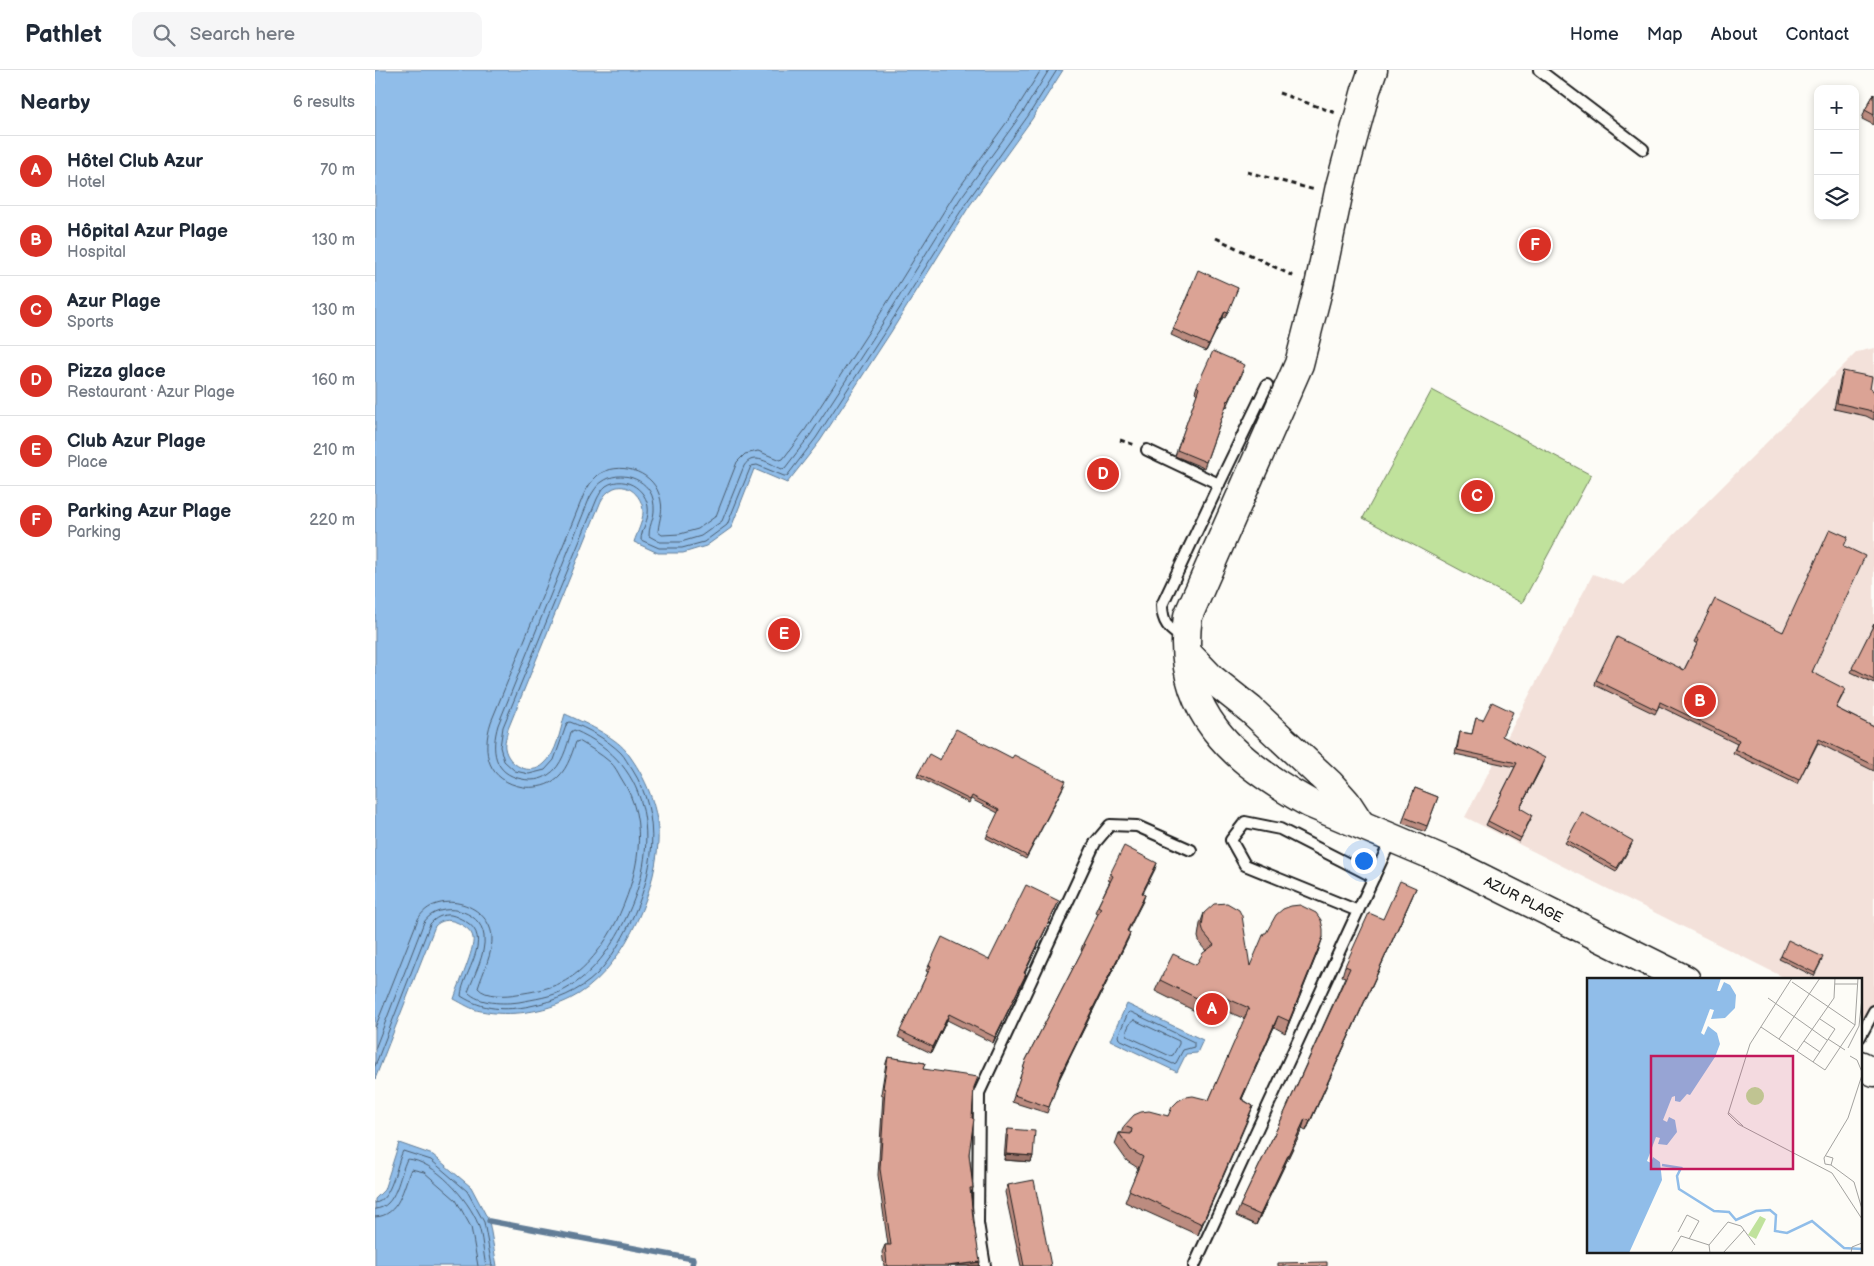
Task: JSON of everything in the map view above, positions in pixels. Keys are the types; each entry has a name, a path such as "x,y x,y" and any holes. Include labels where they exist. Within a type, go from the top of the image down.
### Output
{"street":[{"name":"AZUR PLAGE","path":"1373,70 1340,186 1319,286 1299,364 1191,611 1186,646 1191,686 1204,715 1225,742 1251,765 1292,793 1322,808 1359,822 1451,863 1682,978"},
{"path":"1186,646 1212,679 1251,710 1331,784 1359,822"},
{"path":"1861,1066 1874,1072"}],"lane":[{"path":"1539,70 1643,149"},
{"path":"1186,646 1164,622 1162,605 1267,385"},
{"path":"1147,450 1219,484"},
{"path":"1358,911 1245,865 1231,840 1245,822 1280,829 1374,877"},
{"path":"985,1266 978,1223 979,1092 1095,843 1110,825 1137,826 1191,850"},
{"path":"1194,1266 1392,837"},
{"path":"1861,1035 1874,1011"}],"path":[{"path":"1279,93 1336,113"},
{"path":"1247,172 1315,190"},
{"path":"1217,238 1295,277"}],"shaded area":[{"path":"1874,348 1874,1023 1861,1016 1861,978 1785,978 1465,817 1593,574 1624,585 1857,352"}],"green space":[{"path":"1432,390 1591,475 1522,603 1363,518"}],"water":[{"path":"375,70 1063,70 1032,119 970,205 820,441 787,483 754,469 731,528 706,546 683,553 658,553 634,542 643,512 640,499 631,490 626,487 614,488 604,496 508,729 505,746 507,754 515,764 526,769 538,768 552,754 565,714 589,725 621,745 640,772 650,794 657,818 658,843 655,864 642,909 632,932 619,953 588,988 570,999 549,1007 515,1013 492,1013 478,1010 454,999 469,959 473,938 469,930 459,923 447,920 440,922 435,926 375,1079"},
{"path":"1127,1004 1203,1040 1197,1053 1186,1054 1177,1072 1110,1040"},
{"path":"399,1143 433,1155 471,1187 489,1221 497,1266 375,1266 375,1199 384,1190"}],"building":[{"path":"1874,94 1874,115 1865,110"},
{"path":"1198,270 1238,288 1228,312 1225,311 1209,345 1173,329"},
{"path":"1213,351 1245,365 1228,400 1206,462 1177,450 1199,388 1197,386"},
{"path":"1843,371 1872,377 1870,389 1874,391 1874,413 1837,403"},
{"path":"1830,529 1848,537 1844,546 1865,556 1812,672 1845,689 1836,708 1874,727 1874,765 1819,739 1799,780 1735,749 1739,740 1660,702 1657,710 1596,680 1617,637 1684,670 1699,640 1696,638 1715,599 1783,632"},
{"path":"1874,624 1874,679 1852,668"},
{"path":"1492,702 1513,712 1502,736 1545,758 1520,808 1532,815 1521,838 1488,821 1517,763 1457,750 1460,732 1472,734 1476,718 1483,720"},
{"path":"956,729 1012,758 1014,755 1066,781 1027,856 987,835 999,810 972,796 970,800 918,774 929,754 940,760"},
{"path":"1415,788 1438,797 1427,826 1404,817"},
{"path":"1582,812 1633,841 1617,868 1567,840"},
{"path":"1124,846 1157,863 1142,893 1145,895 1127,931 1130,933 1060,1075 1049,1107 1014,1095 1026,1060 1085,945 1083,944 1101,908 1098,906 1113,876 1110,874"},
{"path":"1400,881 1416,888 1310,1121 1305,1119 1260,1215 1240,1206 1350,968 1345,966 1369,913 1383,919"},
{"path":"1026,885 1059,901 995,1037 949,1014 933,1047 900,1031 931,966 929,965 942,937 989,960"},
{"path":"1227,903 1239,910 1242,916 1250,966 1264,933 1266,933 1276,915 1283,909 1300,905 1316,913 1321,920 1323,937 1289,1021 1278,1016 1241,1099 1253,1106 1202,1224 1129,1190 1143,1157 1131,1150 1119,1133 1131,1134 1132,1129 1124,1126 1134,1115 1141,1112 1149,1111 1168,1116 1172,1107 1185,1097 1193,1096 1209,1100 1249,1008 1219,995 1213,1006 1160,980 1173,954 1196,965 1203,953 1214,945 1204,933 1202,926 1204,913 1214,904"},
{"path":"1788,940 1823,957 1815,973 1781,956"},
{"path":"888,1057 925,1063 923,1069 978,1077 974,1087 972,1118 974,1119 969,1154 973,1188 970,1188 973,1218 980,1262 947,1266 887,1266 885,1245 891,1245 880,1169 885,1089 883,1088"},
{"path":"1008,1129 1035,1131 1033,1156 1006,1154"},
{"path":"1034,1180 1051,1266 1024,1266 1008,1185"},
{"path":"1327,1262 1327,1266 1278,1266 1278,1263"}],"waterway":[{"path":"489,1221 693,1259 692,1266"}],"place":[{"name":"Parking Azur Plage","path":"1535,245"},
{"name":"Pizza glace","path":"1103,474"},
{"name":"Azur Plage","path":"1477,496"},
{"name":"Club Azur Plage","path":"784,634"},
{"name":"Hôpital Azur Plage","path":"1700,701"},
{"name":"Hôtel Club Azur","path":"1212,1009"}]}
